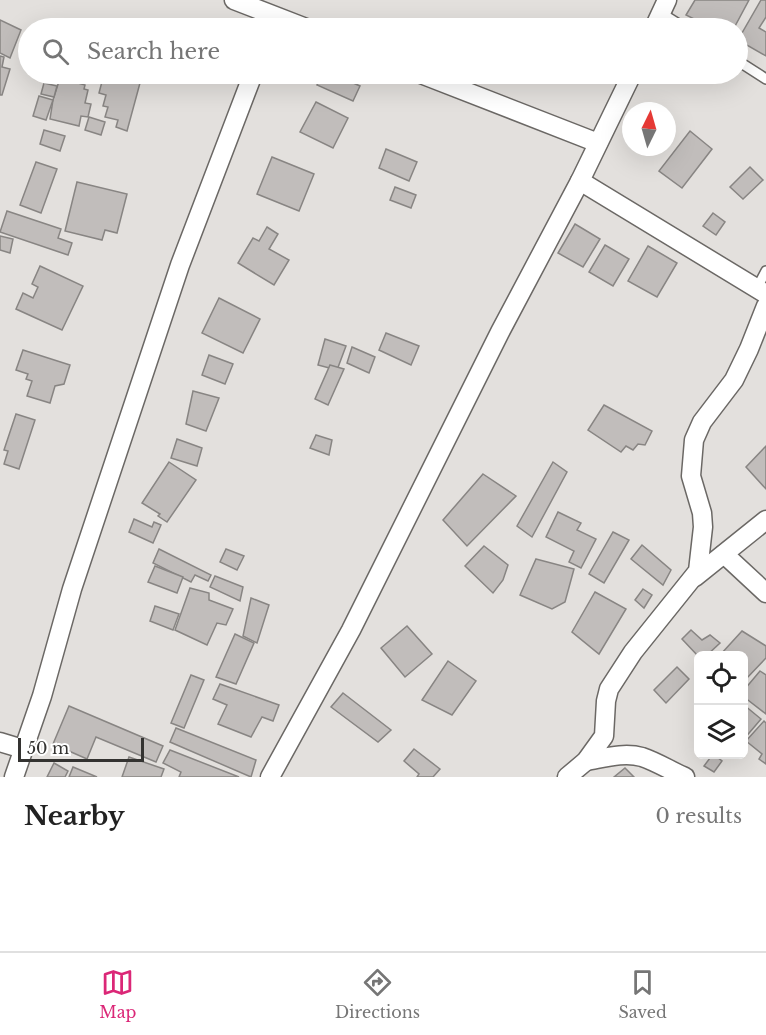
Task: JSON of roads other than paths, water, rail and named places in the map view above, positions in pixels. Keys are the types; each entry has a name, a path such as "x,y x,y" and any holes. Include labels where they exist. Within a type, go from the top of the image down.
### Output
{"street":[{"path":"234,0 265,18"},
{"path":"14,777 42,696 72,589 180,265 249,84"},
{"path":"447,84 598,143"},
{"path":"270,777 351,630 627,84"},
{"path":"580,181 761,291"},
{"path":"694,578 700,563 703,527 702,513 692,476 694,440 702,422 734,380 766,306"},
{"path":"567,777 586,761 604,736 609,689 633,652 694,578 766,520"},
{"path":"724,554 766,593"},
{"path":"0,742 23,749"},
{"path":"586,761 617,756 636,756 685,777"}],"lane":[{"path":"748,67 766,79"},
{"path":"761,291 766,271"}]}
